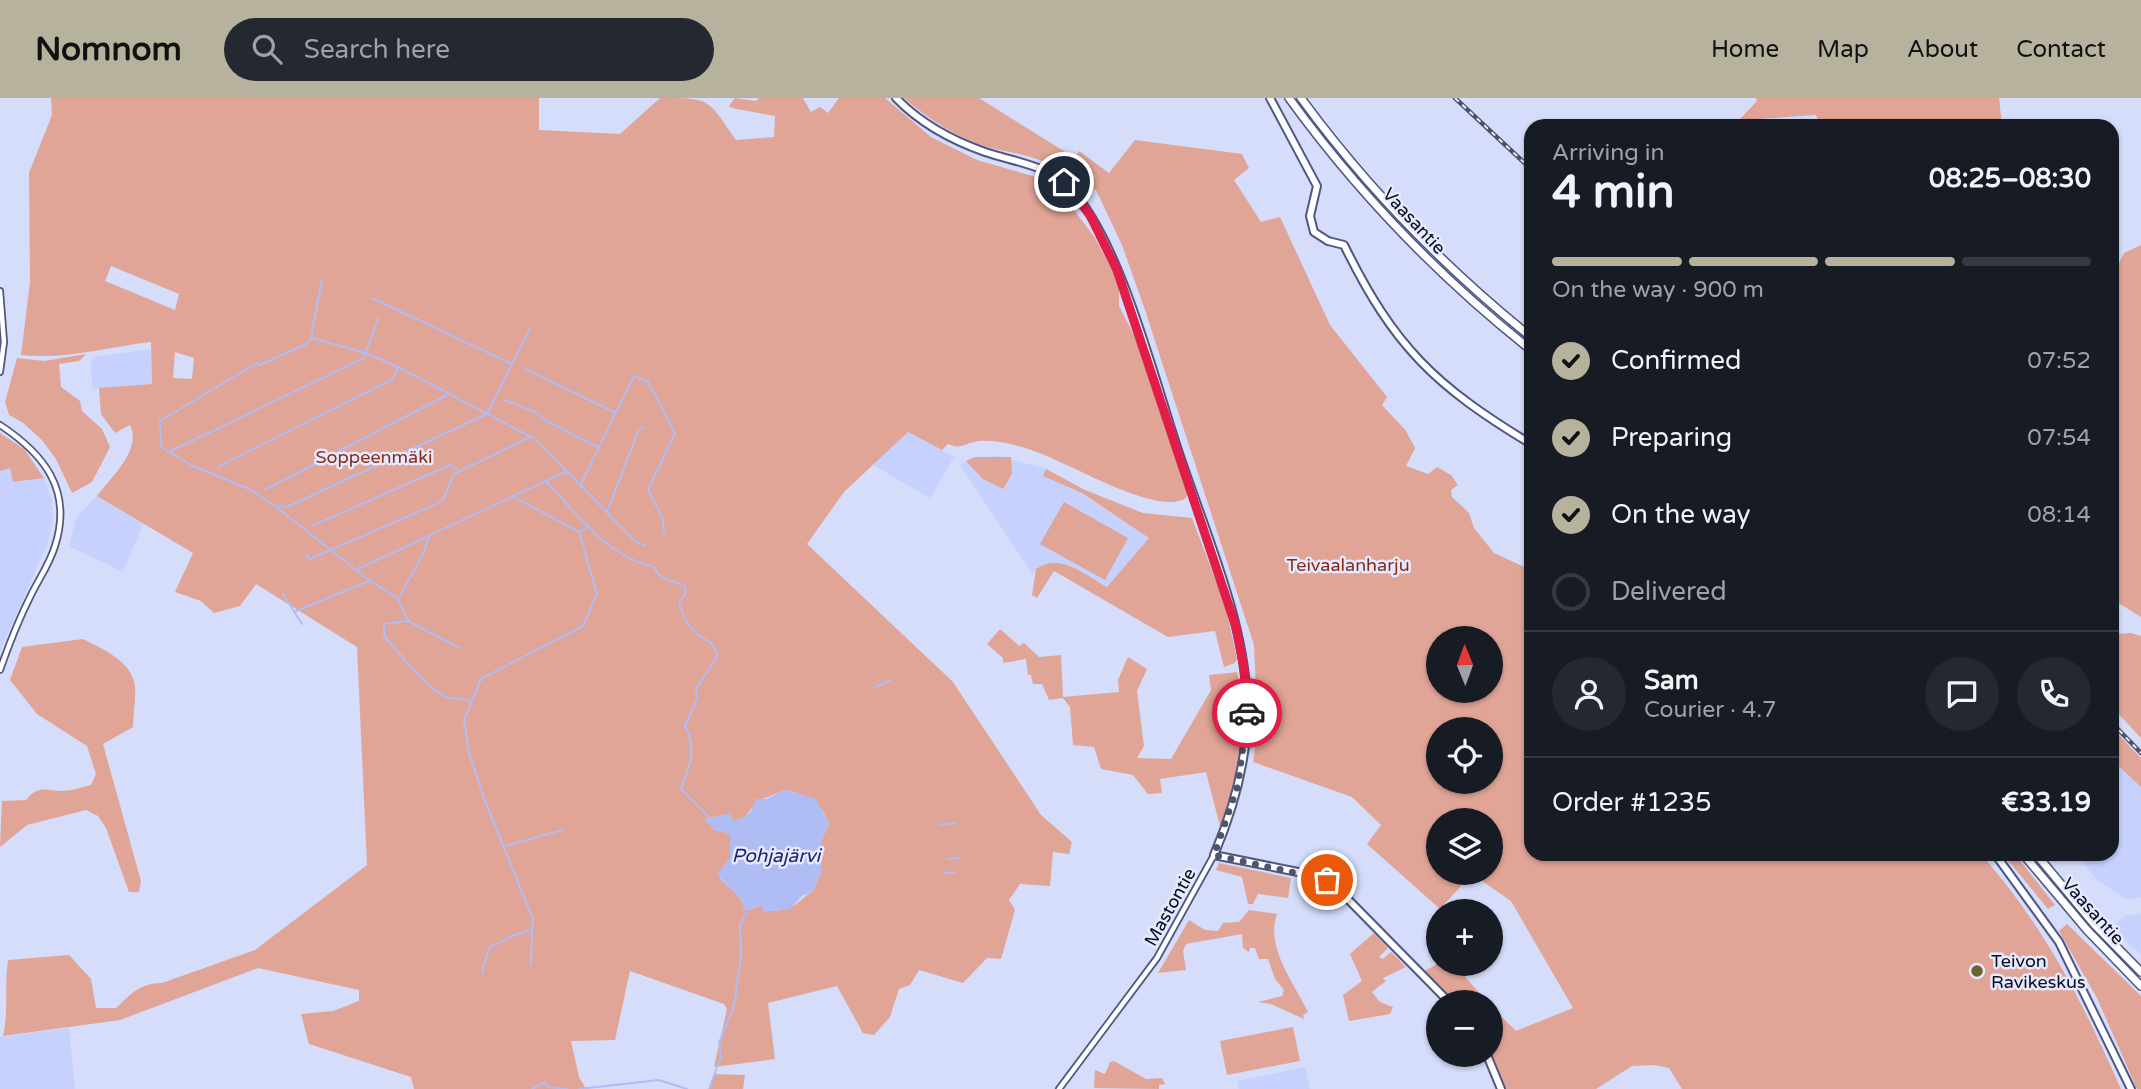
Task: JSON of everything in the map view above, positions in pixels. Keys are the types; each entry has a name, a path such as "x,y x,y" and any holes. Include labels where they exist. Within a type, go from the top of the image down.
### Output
{"highway":[{"name":"Vaasantie","path":"1289,98 1342,166 1407,240 1478,307 1524,344"},
{"name":"Vaasantie","path":"1301,98 1347,157 1406,223 1489,302 1524,331"},
{"name":"Vaasantie","path":"2030,861 2087,930 2141,986"},
{"name":"Vaasantie","path":"2042,861 2094,924 2141,972"}],"main road":[{"name":"Mastontie","path":"896,98 924,122 952,139 1043,169 1059,179 1082,202 1112,259 1225,593 1243,661 1247,711 1244,754 1234,800 1214,855"},
{"path":"1270,98 1317,186 1310,216 1314,232 1328,241 1344,245 1378,309 1430,374 1524,439"},
{"path":"1214,855 1308,874 1331,882 1437,990"},
{"path":"2000,861 2059,942 2132,1089"},
{"path":"1492,1067 1501,1089"}],"street":[{"path":"0,292 4,342 0,372"},
{"path":"0,425 28,444 43,461 55,485 60,514 54,548 19,620 0,670"},
{"name":"Mastontie","path":"1059,1089 1150,967 1214,855"}],"shaded area":[{"path":"151,349 152,384 92,389 91,362 94,357"},
{"path":"908,431 954,457 930,498 873,465"},
{"path":"999,456 1046,469 1085,490 1082,494 1149,537 1107,588 1063,563 1045,564 1036,569 1033,575 960,465 975,457"},
{"path":"10,467 13,482 44,478 52,501 53,521 47,545 0,651 0,471"},
{"path":"97,496 143,524 123,572 69,546 76,518"},
{"path":"2119,767 2141,787 2141,897 2128,900 2097,880 2082,861 2119,861"},
{"path":"2141,914 2141,954 2112,928 2124,916"},
{"path":"69,1028 75,1089 0,1089 0,1037"},
{"path":"1305,1067 1310,1089 1239,1089 1237,1081"}],"green space":[{"name":"Soppeenmäki","path":"51,98 539,98 539,130 620,134 660,98 677,98 706,103 713,108 736,140 774,137 775,116 732,108 729,106 735,98 756,101 759,98 803,98 811,112 820,107 828,113 839,98 885,98 931,137 977,160 1053,182 1095,238 1119,283 1119,306 1138,343 1188,491 1186,498 1174,502 1142,497 1041,454 1010,444 978,441 960,446 948,444 942,450 908,432 844,492 807,544 953,682 1041,815 1072,842 1069,854 1053,852 1050,886 1020,884 1009,900 1015,910 1001,959 987,958 963,983 919,970 910,985 899,989 890,1017 874,1035 863,1033 837,986 768,1003 775,1059 714,1067 727,1009 724,1004 630,971 615,1040 571,1041 579,1077 586,1089 414,1089 411,1077 309,1044 301,1014 333,1011 359,1001 359,990 258,968 120,1020 3,1036 8,960 69,955 91,979 96,1008 116,1008 142,987 162,983 255,950 367,865 357,647 256,584 240,606 214,613 201,601 175,592 193,553 97,496 124,462 132,444 133,434 130,425 115,433 101,414 99,388 152,384 151,342 54,356 21,355 30,282 29,173 52,115","holes":["111,266 179,294 175,310 105,281","175,352 194,358 192,379 173,378","785,790 801,795 822,810 829,824 821,841 821,873 812,892 795,905 782,910 763,911 763,905 748,910 738,895 720,879 722,868 730,858 730,834 713,829 710,823 706,823 707,818 731,814 732,821 744,818 758,801"]},
{"name":"Teivaalanharju","path":"904,98 979,98 1075,158 1079,151 1109,173 1135,140 1242,154 1249,168 1234,180 1261,222 1280,217 1330,325 1387,397 1382,405 1406,431 1415,448 1406,466 1428,474 1437,467 1451,475 1458,485 1451,490 1452,497 1469,513 1474,528 1494,553 1524,567 1524,861 1987,861 2025,910 2060,966 2121,1089 1682,1089 1669,1068 1654,1065 1632,1066 1596,1089 1502,1089 1494,1067 1503,1067 1503,1018 1516,1031 1573,1008 1511,901 1488,885 1503,885 1503,808 1426,808 1426,885 1462,885 1449,899 1429,899 1367,844 1381,825 1352,797 1253,762 1258,730 1254,645 1144,307 1122,245 1096,190 1076,182 1043,162 987,147 943,127"},
{"path":"1756,98 1999,98 2001,119 1818,119 1816,115 1740,119 1757,101"},
{"path":"2141,245 2141,617 2119,603 2119,263 2124,253"},
{"path":"86,354 79,361 59,364 61,387 80,401 82,411 102,429 110,447 92,482 72,493 56,459 42,440 22,422 9,415 5,402 17,358 44,361"},
{"path":"0,433 24,449 44,478 13,482 10,468 0,471"},
{"path":"975,457 1011,457 1012,474 1003,489 983,479 966,461"},
{"path":"1046,469 1085,490 1143,513 1192,518 1226,608 1237,659 1235,663 1224,667 1215,631 1168,637 1054,571 1037,598 1032,595 1036,569 1054,563 1073,567 1107,587 1149,538 1082,493 1043,476"},
{"path":"1064,502 1128,538 1105,580 1040,544"},
{"path":"1000,629 1019,646 1024,643 1039,657 1061,655 1063,697 1119,692 1118,680 1128,657 1147,669 1137,691 1144,746 1137,758 1171,759 1211,690 1209,675 1237,672 1243,699 1245,732 1240,766 1221,830 1206,772 1160,779 1162,793 1148,794 1133,775 1101,769 1094,747 1073,745 1070,707 1063,698 1049,700 1042,684 1033,684 1031,675 1028,675 1026,659 1003,663 1003,658 987,644"},
{"path":"2119,634 2141,636 2141,738 2119,714"},
{"path":"83,639 123,663 133,678 135,687 133,727 103,744 141,881 139,892 129,892 106,828 98,816 86,810 27,825 0,847 2,801 26,800 34,792 42,790 66,791 91,785 96,774 87,746 37,714 10,680 22,647"},
{"path":"2119,735 2141,758 2141,787 2119,767"},
{"path":"2009,861 2020,861 2055,905 2048,909"},
{"path":"1219,863 1291,878 1288,898 1258,894 1253,904 1248,904 1242,877 1216,870"},
{"path":"1249,910 1277,914 1274,926 1278,952 1308,1012 1303,1015 1304,1019 1271,1004 1258,1002 1282,996 1284,990 1275,979 1268,959 1259,959 1255,948 1250,948 1249,952 1243,948 1242,934 1186,944 1183,951 1186,970 1158,973 1189,920 1205,930 1218,931 1223,923 1239,922"},
{"path":"2067,924 2141,996 2141,1089 2137,1089 2097,998 2059,931"},
{"path":"1374,933 1388,948 1379,957 1383,959 1391,952 1406,967 1383,978 1386,981 1372,992 1380,1002 1393,1007 1390,1014 1349,1021 1343,995 1362,981 1350,954"},
{"path":"1427,976 1464,976 1477,990 1440,990"},
{"path":"1293,1027 1300,1061 1227,1075 1220,1041"},
{"path":"1114,1061 1146,1079 1162,1078 1165,1084 1159,1085 1159,1089 1094,1088 1095,1070 1105,1074 1110,1062"},
{"path":"714,1074 745,1075 743,1089 709,1089"}],"water":[{"name":"Pohjajärvi","path":"785,790 816,799 829,824 821,841 821,873 812,892 802,896 790,909 762,912 763,905 744,911 742,900 717,875 730,858 730,834 713,830 710,823 706,823 707,818 730,814 731,810 732,820 745,817 751,811 755,799 766,799"}],"waterway":[{"path":"322,279 311,338 306,344 260,365 257,363 160,421 161,447 193,466 249,489 275,506 369,580 398,599 408,621 460,648"},
{"path":"372,298 512,364"},
{"path":"171,451 364,358 378,318"},
{"path":"275,506 287,507 487,414 530,329"},
{"path":"311,338 366,353 398,367 535,439 635,541 645,546"},
{"path":"218,467 393,379 398,367"},
{"path":"526,369 616,413"},
{"path":"581,484 634,376 648,382 675,433 648,490 663,519 664,533"},
{"path":"265,490 447,395"},
{"path":"505,400 539,414 543,419 599,448"},
{"path":"607,512 638,432 644,427"},
{"path":"306,555 310,559 436,504 444,498 454,474 530,437"},
{"path":"312,526 450,465 457,470"},
{"path":"358,569 565,472"},
{"path":"546,481 582,521 608,544 637,562 654,567 660,577 684,585 686,592 679,603 684,617 695,632 713,644 717,657 696,689 697,699 685,726 691,750 681,789 709,817"},
{"path":"514,497 579,532 589,526"},
{"path":"482,973 489,948 532,930 533,919 485,801 469,753 464,720 481,679 583,626 597,594 579,532"},
{"path":"399,598 423,554 429,537"},
{"path":"296,611 369,581"},
{"path":"283,594 302,624"},
{"path":"408,621 384,624 384,636 432,688 449,698 470,702"},
{"path":"874,688 891,680"},
{"path":"939,825 956,823"},
{"path":"506,846 562,830"},
{"path":"948,859 959,858"},
{"path":"945,873 955,873"},
{"path":"709,1089 721,1057 719,1043 734,1006 741,957 740,925 747,912"},
{"path":"531,965 532,931"},
{"path":"579,1089 659,1080 687,1089"},
{"path":"532,1089 545,1082 548,1087 567,1089"}],"railway":[{"path":"1455,98 1524,162"},
{"path":"2119,730 2141,753"}],"way so far":[{"path":"1247,713 1238,785 1214,855 1327,880"}],"place":[{"name":"Teivon Ravikeskus","path":"1977,971"}],"route":[{"path":"1064,182 1078,197 1094,222 1112,259 1129,305 1236,627 1244,668 1247,713"}]}
